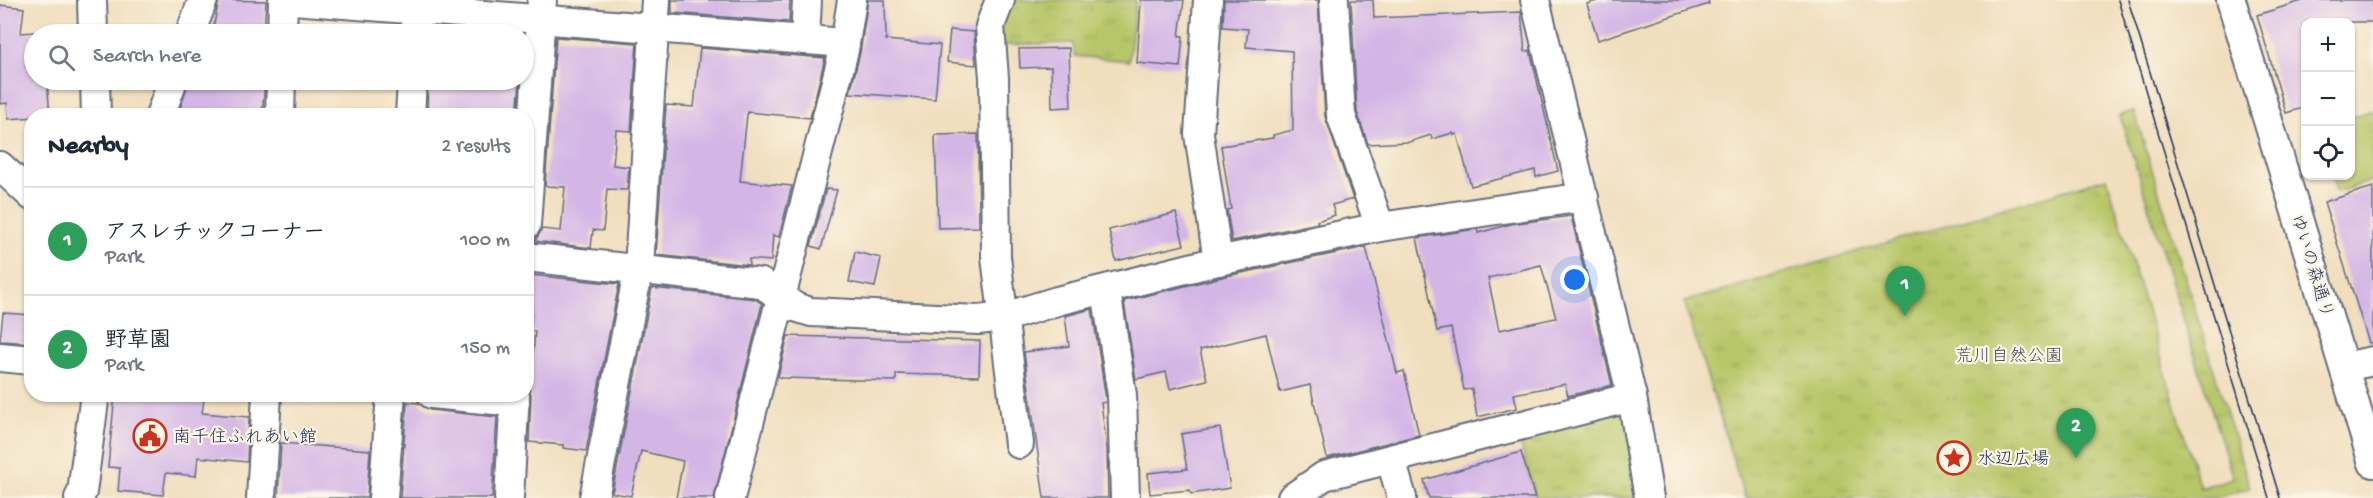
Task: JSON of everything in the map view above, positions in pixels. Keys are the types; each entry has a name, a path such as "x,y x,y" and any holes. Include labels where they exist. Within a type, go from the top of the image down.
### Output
{"street":[{"path":"92,0 93,24"},
{"path":"194,24 202,0"},
{"path":"283,24 284,0"},
{"path":"293,0 416,14 541,9 655,14 805,40 845,43"},
{"path":"805,40 807,0"},
{"path":"730,498 845,43 852,0"},
{"path":"1000,0 990,26 994,78 996,257 1019,444"},
{"path":"1208,0 1199,134 1218,261"},
{"path":"1334,0 1341,115 1380,227"},
{"path":"1535,0 1632,397 1649,498"},
{"name":"ゆいの森通り","path":"2239,2 2373,463"},
{"path":"534,110 541,9"},
{"path":"594,498 639,267 655,14"},
{"path":"95,90 96,108"},
{"path":"163,108 169,90"},
{"path":"280,108 281,90"},
{"path":"410,108 411,90"},
{"path":"0,166 24,188"},
{"path":"534,257 639,267 761,283 795,307 811,312 978,320 1005,317 1218,261 1380,227 1584,196"},
{"path":"1106,290 1122,395 1125,498"},
{"path":"0,357 24,359"},
{"path":"2344,368 2373,361"},
{"path":"1293,498 1323,476 1632,397"},
{"path":"78,498 82,492 94,402"},
{"path":"261,498 267,402"},
{"path":"383,498 390,402"},
{"path":"509,498 515,402"},
{"path":"1391,460 1402,498"}],"green space":[{"path":"1007,0 1136,0 1129,61 1075,56 1073,43 996,45"},
{"path":"2373,110 2373,181 2336,192 2333,180 2355,180 2355,116"},
{"name":"荒川自然公園","path":"2134,111 2250,488 2217,498 1745,498 1684,302 2107,178 2200,488 2233,478 2120,115"},
{"path":"1614,411 1626,417 1638,498 1536,498 1519,438"}],"building":[{"path":"219,0 266,1 265,24 214,24"},
{"path":"672,0 790,0 789,22 672,13"},
{"path":"868,0 885,0 886,40 940,45 935,99 850,93 860,53"},
{"path":"1141,0 1184,0 1179,36 1183,36 1180,67 1137,63"},
{"path":"1224,0 1318,0 1325,116 1353,199 1332,205 1335,215 1317,221 1318,223 1232,241 1227,210 1231,209 1221,146 1273,138 1273,135 1293,130 1292,51 1246,47 1248,29 1223,27"},
{"path":"1351,0 1373,0 1374,18 1521,12 1525,52 1530,50 1558,171 1536,177 1535,170 1471,186 1457,134 1432,139 1431,135 1409,142 1368,144 1357,112"},
{"path":"1600,0 1708,0 1709,4 1598,40 1587,4"},
{"path":"2305,0 2373,0 2373,22 2355,22 2355,18 2301,18 2301,108 2286,113 2257,15"},
{"path":"0,5 24,8 21,33 24,33 24,90 48,90 49,108 24,108 24,118 8,119 7,103 0,104"},
{"path":"950,30 974,32 976,65 947,62"},
{"path":"556,37 637,43 631,131 616,130 613,165 629,167 627,190 607,189 603,231 593,230 591,248 535,241 542,229 561,231 565,187 545,186"},
{"path":"700,48 825,58 810,118 748,112 747,115 740,181 792,186 779,237 773,235 771,261 749,259 749,265 656,255 666,105 694,107"},
{"path":"1069,48 1071,107 1052,108 1051,67 1020,68 1019,49"},
{"path":"186,90 264,90 263,108 180,108"},
{"path":"428,90 519,90 518,108 427,108"},
{"path":"978,134 979,227 938,228 935,135"},
{"path":"2373,187 2373,342 2369,343 2324,202"},
{"path":"826,189 837,190 821,249 811,246"},
{"path":"1176,213 1184,245 1116,261 1109,230"},
{"path":"1571,216 1612,385 1568,396 1565,384 1514,394 1517,408 1477,417 1472,389 1464,390 1451,328 1437,331 1417,238 1477,229 1478,233 1511,224","holes":["1541,265 1556,318 1499,330 1488,278"]},
{"path":"1366,247 1397,373 1404,371 1419,435 1327,458 1310,385 1280,392 1266,334 1200,350 1207,380 1170,389 1166,372 1136,379 1124,301 1222,277"},
{"path":"855,252 881,258 875,287 849,282"},
{"path":"534,275 619,284 586,451 563,448 563,445 529,442 531,402 534,402"},
{"path":"652,288 755,299 762,304 714,498 676,498 683,461 641,451 631,496 612,493"},
{"path":"1092,309 1106,400 1101,403 1107,449 1108,498 1044,498 1024,352 1069,346 1065,316"},
{"path":"3,313 24,314 24,342 0,341"},
{"path":"788,336 980,341 979,376 896,374 896,381 782,378 778,377"},
{"path":"114,402 204,402 202,413 249,417 247,462 198,457 196,476 166,473 163,495 118,491 120,468 108,467"},
{"path":"407,402 419,403 430,410 497,417 492,498 400,498"},
{"path":"1220,428 1230,488 1191,494 1190,490 1150,494 1148,473 1187,469 1181,434"},
{"path":"281,443 370,450 367,498 278,498"},
{"path":"1521,452 1535,498 1429,498 1424,480"}],"tram line":[{"path":"2118,0 2269,498"},
{"path":"2128,0 2280,498"}],"place":[{"name":"アスレチックコーナー","path":"1905,316"},
{"name":"南千住ふれあい館","path":"150,436"},
{"name":"水辺広場","path":"1954,458"},
{"name":"野草園","path":"2076,458"}]}
